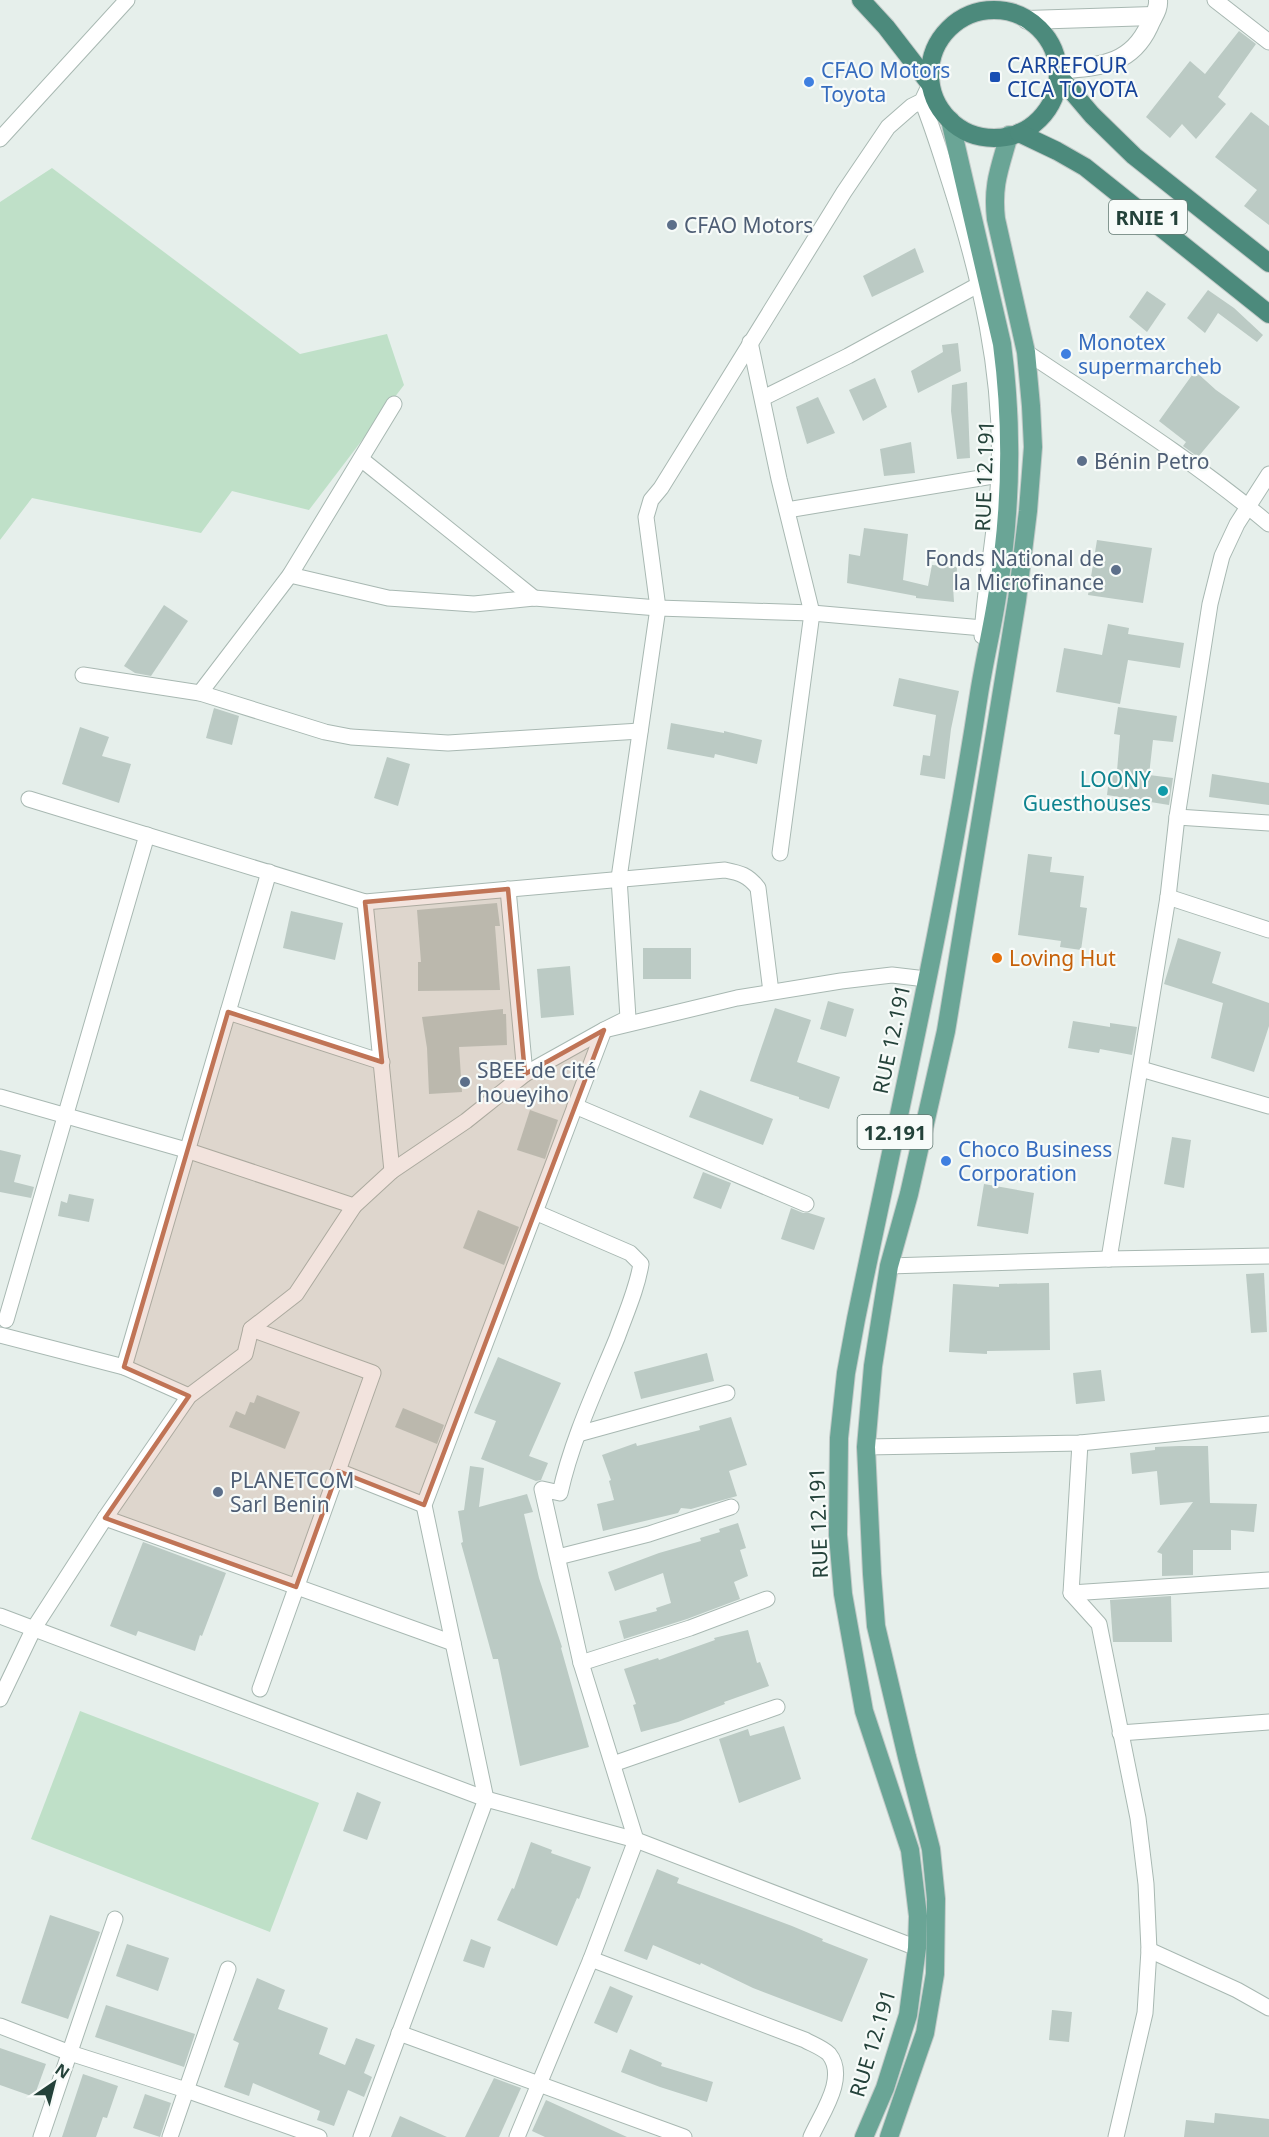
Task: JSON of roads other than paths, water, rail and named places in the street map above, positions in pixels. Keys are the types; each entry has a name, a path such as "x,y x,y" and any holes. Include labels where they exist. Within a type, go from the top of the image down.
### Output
{"highway":[{"name":"RNIE 1","path":"861,0 886,27 930,84 939,107 950,120 978,135 994,138 1014,134 1058,151 1085,167 1269,314"},
{"name":"RNIE 1","path":"969,0 1027,20 1037,28 1050,44 1058,73 1092,115 1134,156 1269,263"},
{"name":"RNIE 1","path":"930,84 930,62 939,40 948,28 968,16 984,11 1002,11"},
{"path":"1014,134 1035,124 1047,110 1055,93 1058,73"}],"main road":[{"name":"RUE 12.191","path":"864,2137 885,2088 908,2015 917,1948 918,1916 909,1850 864,1711 843,1594 838,1535 839,1438 846,1373 951,866 998,595 1004,542 1010,436 1002,344 950,120"},
{"name":"RUE 12.191","path":"889,2137 925,2033 935,1974 936,1899 931,1849 876,1626 866,1447 873,1366 889,1266 909,1194 946,1031 1017,600 1028,511 1033,447 1026,352 996,219 994,200 995,183 1014,134"}],"street":[{"path":"0,139 127,0"},
{"path":"1215,0 1269,42"},
{"path":"1027,20 1158,6"},
{"path":"1058,73 1117,61 1135,48 1146,33 1158,6"},
{"path":"0,1699 34,1628 105,1518 189,1396 245,1354 250,1329 296,1294 354,1206 392,1172 466,1121 525,1074 628,1018 619,878 658,608 646,517 651,500 667,478 844,192 888,127 912,106 922,101 930,84"},
{"path":"922,101 964,228 990,332 996,379 1000,433 999,475 983,628 981,684"},
{"path":"763,398 848,356 978,285"},
{"path":"750,342 812,613 780,853"},
{"path":"1026,352 1141,428 1269,524"},
{"path":"200,693 290,575 394,404"},
{"path":"360,459 534,598"},
{"path":"1109,1259 1168,897 1177,817 1210,604 1222,556 1237,524 1269,474"},
{"path":"787,510 999,475"},
{"path":"290,575 388,598 474,604 534,598 658,608 812,613 983,628"},
{"path":"83,675 200,693 325,732 363,738 448,742 640,731"},
{"path":"28,799 365,902 619,878 724,870 740,873 750,878 758,888 771,992"},
{"path":"1177,817 1269,823"},
{"path":"6,1320 147,835"},
{"path":"124,1367 269,872"},
{"path":"508,889 525,1074"},
{"path":"1168,897 1269,930"},
{"path":"365,902 392,1172"},
{"path":"604,1030 771,992 892,975 926,979"},
{"path":"228,1012 382,1062"},
{"path":"361,2137 486,1799 424,1505 604,1030"},
{"path":"1141,1069 1269,1106"},
{"path":"0,1097 186,1150 354,1206"},
{"path":"575,1106 806,1204"},
{"path":"517,2137 537,2084 591,1959 636,1840 581,1663 542,1489 560,1493 567,1462 629,1308 641,1264 630,1253 535,1212"},
{"path":"889,1266 1269,1256"},
{"path":"250,1329 373,1373 260,1689"},
{"path":"0,1335 124,1367 189,1396"},
{"path":"578,1434 727,1394"},
{"path":"866,1447 1080,1443 1269,1424"},
{"path":"1080,1443 1071,1593 1099,1624 1138,1818 1146,1884 1149,1950 1145,2013 1116,2137"},
{"path":"338,1471 424,1505"},
{"path":"558,1557 649,1534 731,1507"},
{"path":"105,1518 453,1643"},
{"path":"1071,1593 1269,1580"},
{"path":"581,1663 690,1628 767,1599"},
{"path":"0,1616 486,1799 636,1840 917,1948"},
{"path":"613,1764 777,1707"},
{"path":"1120,1733 1269,1722"},
{"path":"41,2137 115,1919"},
{"path":"1149,1950 1237,1990 1269,2008"},
{"path":"591,1959 805,2040 827,2052 836,2065 835,2085 811,2137"},
{"path":"170,2137 228,1969"},
{"path":"0,2026 70,2054 186,2090 319,2137"},
{"path":"399,2033 537,2084 655,2132 684,2137"}],"place":[{"name":"CARREFOUR CICA TOYOTA","path":"995,77"},
{"name":"CFAO Motors Toyota","path":"809,82"},
{"name":"CFAO Motors","path":"672,225"},
{"name":"Monotex supermarcheb","path":"1066,354"},
{"name":"Bénin Petro","path":"1082,461"},
{"name":"Fonds National de la Microfinance","path":"1116,570"},
{"name":"LOONY Guesthouses","path":"1163,791"},
{"name":"Loving Hut","path":"997,958"},
{"name":"SBEE de cité houeyiho","path":"465,1082"},
{"name":"Choco Business Corporation","path":"946,1161"},
{"name":"PLANETCOM Sarl Benin","path":"218,1492"}]}
